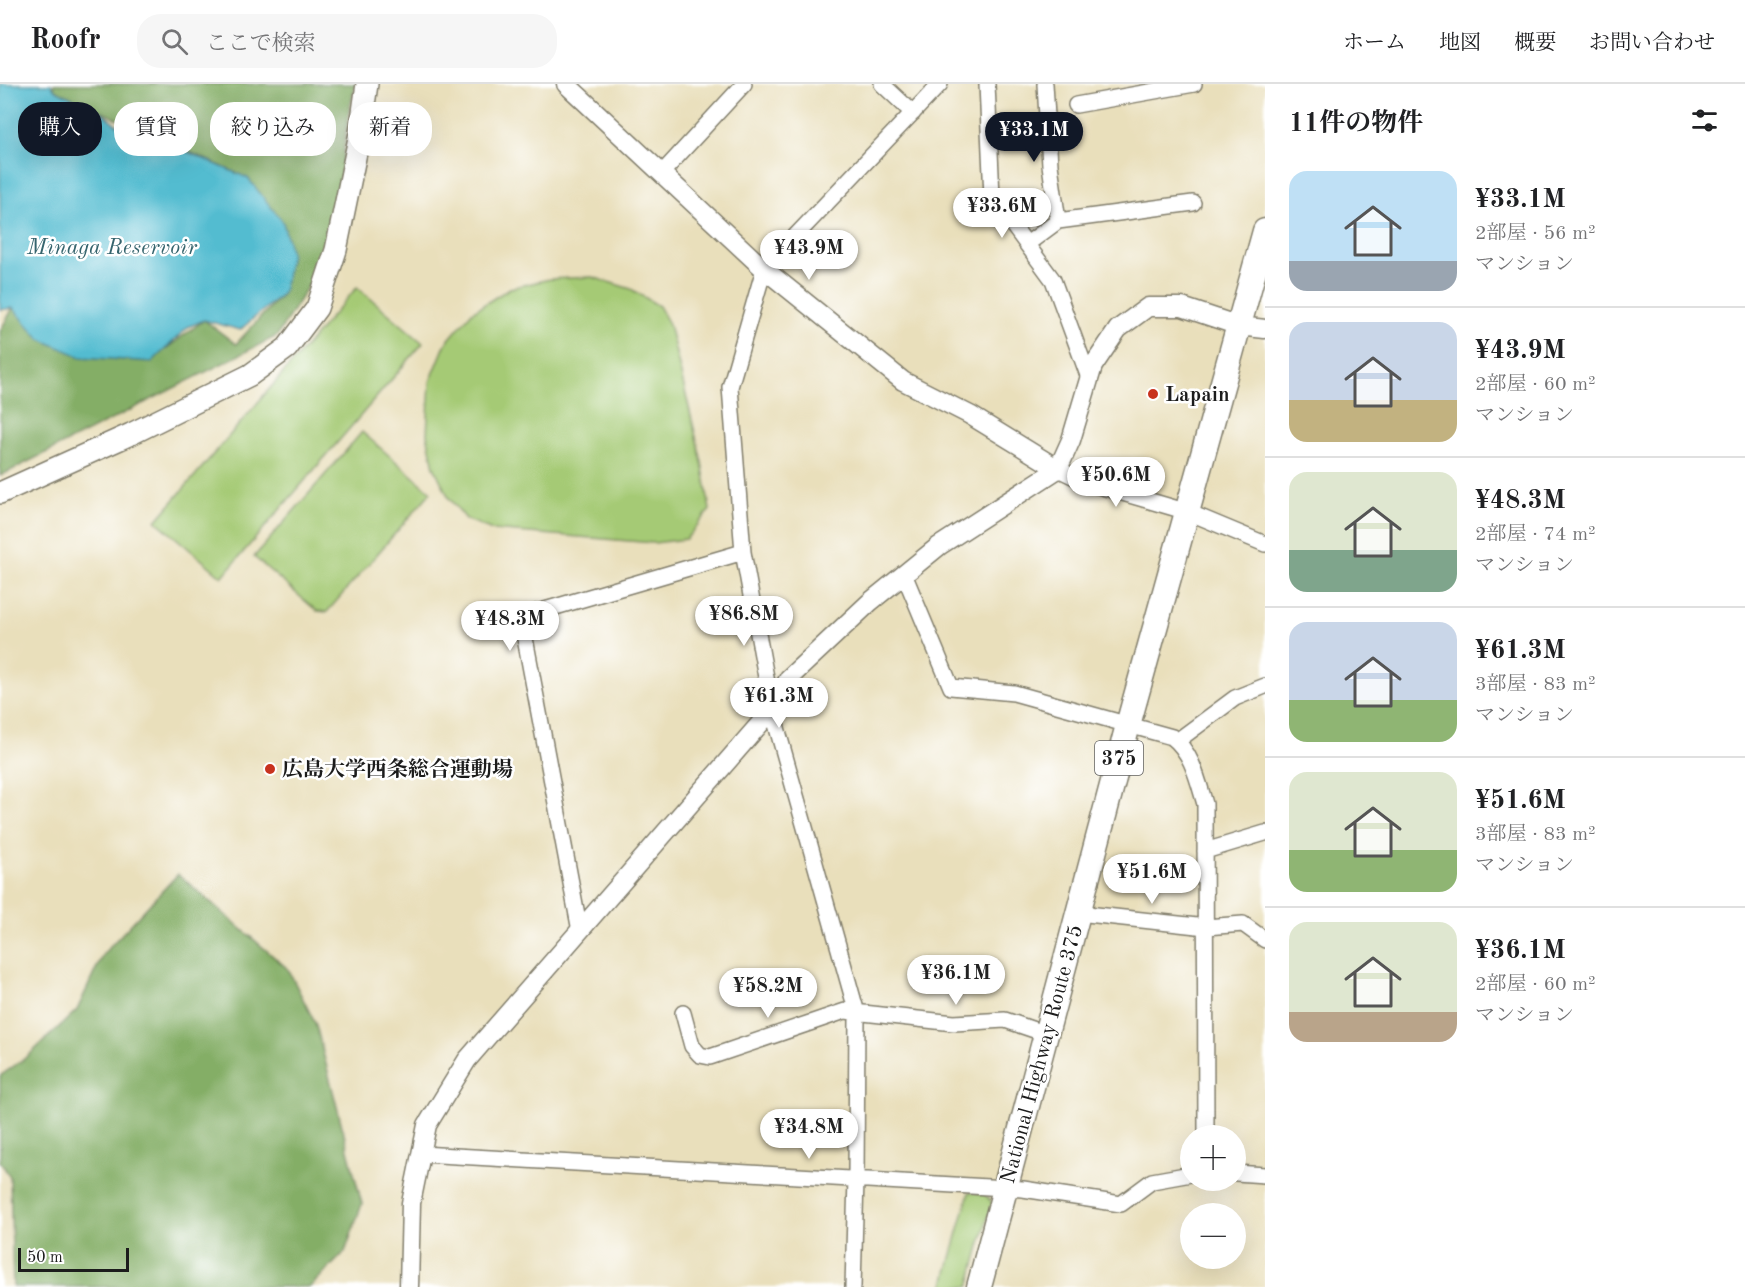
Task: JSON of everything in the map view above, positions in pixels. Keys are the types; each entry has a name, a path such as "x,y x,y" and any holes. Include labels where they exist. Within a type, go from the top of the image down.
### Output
{"highway":[{"name":"National Highway Route 375","path":"979,1287 1128,725 1265,231"}],"main road":[{"path":"0,492 131,434 250,375 287,348 317,308 336,250 360,133 367,84"}],"street":[{"path":"566,84 764,269 903,381 970,415 1058,469 1085,482 1188,512 1265,544"},
{"path":"661,174 744,84"},
{"path":"882,84 913,113"},
{"path":"853,1287 857,1013 772,710 743,552 730,387 764,269 940,84"},
{"path":"987,84 992,197 1053,280 1089,378"},
{"path":"1045,84 1050,165 1058,221"},
{"path":"1076,105 1194,84"},
{"path":"1027,244 1058,221 1193,203"},
{"path":"409,1287 411,1203 427,1125 467,1060 772,710 789,678 870,602 939,546 1058,469 1071,440 1093,366 1118,329 1148,307 1182,307 1239,326 1265,328"},
{"path":"580,931 521,617 743,552"},
{"path":"904,574 951,687 1014,693 1172,737 1182,745 1198,781 1205,804 1206,1125"},
{"path":"1177,741 1235,698 1265,686"},
{"path":"1205,851 1265,833"},
{"path":"1078,913 1206,927 1243,924 1265,940"},
{"path":"682,1012 692,1046 700,1055 710,1057 845,1011 954,1023 1005,1020 1046,1034"},
{"path":"421,1154 1005,1188 1120,1204 1152,1180 1180,1176"},
{"path":"1246,1174 1265,1175"}],"green space":[{"path":"54,84 356,84 351,102 348,102 348,119 331,249 277,336 0,476 0,331 13,308 162,352 204,320 236,344 283,293 247,178 198,156 198,102 114,102 114,117 102,112 102,102 80,102 54,89"},
{"path":"592,277 631,289 659,306 669,324 702,462 710,510 686,539 654,543 492,530 466,519 449,498 434,467 427,434 430,382 446,343 472,312 510,288 550,279"},
{"path":"357,287 423,343 222,577 156,521"},
{"path":"362,432 431,492 327,612 317,611 254,557"},
{"path":"178,874 288,969 316,1025 362,1204 345,1252 310,1287 13,1287 10,1177 0,1161 0,1076 28,1056 77,1010 103,954"},
{"path":"969,1192 984,1194 992,1202 969,1287 943,1287"}],"water":[{"name":"Minaga Reservoir","path":"0,84 51,84 54,89 80,102 18,102 18,156 102,156 102,113 114,122 114,156 197,156 248,178 283,222 291,253 283,293 240,330 204,320 188,327 152,362 81,357 40,339 13,308 0,310"}],"place":[{"name":"Lapain","path":"1153,394"},
{"name":"広島大学西条総合運動場","path":"270,769"}]}
